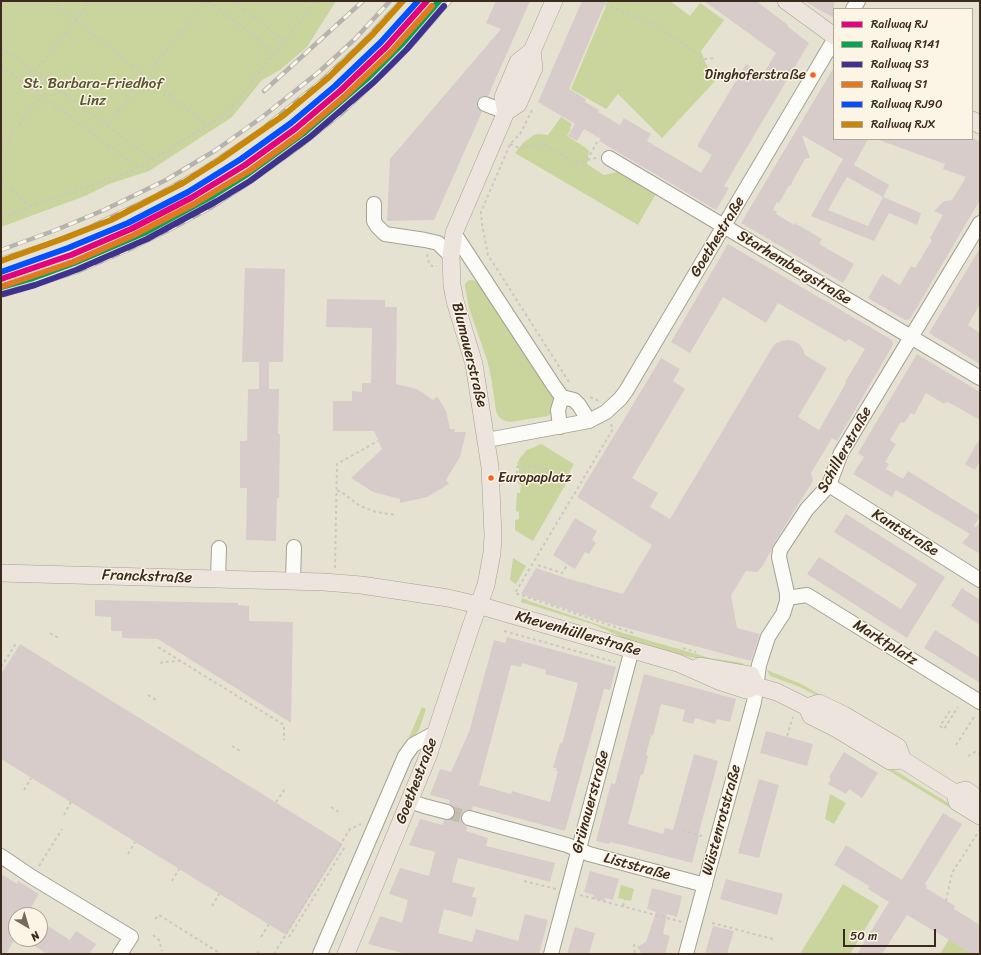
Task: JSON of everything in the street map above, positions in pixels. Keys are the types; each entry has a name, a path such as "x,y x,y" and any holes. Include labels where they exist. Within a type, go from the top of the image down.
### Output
{"main road":[{"name":"Blumauerstraße","path":"478,606 486,585 492,553 493,535 490,467 474,364 455,301 452,285 451,256 454,233 506,112 503,97 518,62 532,51 554,1"},
{"path":"786,1 833,35"},
{"name":"Franckstraße","path":"1,573 293,581"},
{"path":"293,581 361,585 448,598 478,606"},
{"name":"Khevenhüllerstraße","path":"478,606 635,642 679,655 721,682 746,690 756,686 777,692 807,707 819,703 844,714 898,747 903,760 955,793 957,802 979,823"},
{"name":"Goethestraße","path":"346,954 410,800 435,733 478,606"},
{"name":"Khevenhüllerstraße","path":"955,793 966,790 980,800"}],"street":[{"name":"Goethestraße","path":"487,440 589,421 614,406 626,391 833,42"},
{"path":"485,104 506,112"},
{"name":"Starhembergstraße","path":"609,158 980,378"},
{"path":"374,204 374,220 377,226 385,234 438,243 451,256"},
{"name":"Schillerstraße","path":"787,598 779,557 780,550 807,509 829,485 841,453 980,223"},
{"path":"454,233 584,411 589,421"},
{"path":"560,427 558,410 573,397"},
{"name":"Kantstraße","path":"829,485 980,580"},
{"path":"293,581 294,547"},
{"path":"218,579 219,548"},
{"name":"Marktplatz","path":"787,598 807,595 980,702"},
{"path":"756,686 759,666 768,637 782,614 787,598"},
{"name":"Grünauerstraße","path":"551,954 635,642"},
{"name":"Wüstenrotstraße","path":"686,954 754,702 756,686"},
{"path":"320,954 405,756 413,745 435,733"},
{"path":"410,800 424,806 446,812"},
{"path":"379,817 400,825"},
{"name":"Liststraße","path":"473,819 567,844 588,854 705,885"},
{"path":"1,856 32,877 131,937 120,954"},
{"path":"354,877 368,901"}],"path":[{"path":"51,1 207,125"},
{"path":"34,72 90,1"},
{"path":"107,126 205,1"},
{"path":"209,1 275,53"},
{"path":"234,1 284,41"},
{"path":"1,217 139,168 228,112 316,1"},
{"path":"605,4 654,24 705,59 716,58"},
{"path":"1,47 152,160"},
{"path":"1,66 139,168"},
{"path":"1,149 41,95"},
{"path":"532,104 532,111 520,134 510,144 481,212 488,255 569,382"},
{"path":"586,160 597,142"},
{"path":"510,144 522,149 540,144 545,145 572,161 579,162 595,158 609,158"},
{"path":"1,182 31,206"},
{"path":"573,397 602,403"},
{"path":"611,422 613,429 515,593 635,642"},
{"path":"335,568 337,464 378,441"},
{"path":"517,474 517,467 537,466 554,471 568,481"},
{"path":"337,491 340,491 348,498 365,508 376,512 398,516"},
{"path":"538,565 562,573 568,564"},
{"path":"504,632 618,663"},
{"path":"50,633 60,639"},
{"path":"1,667 17,642"},
{"path":"158,647 284,725 284,740"},
{"path":"679,655 700,652"},
{"path":"160,664 162,662 181,661"},
{"path":"148,695 158,700"},
{"path":"950,711 940,726 944,729 958,707"},
{"path":"787,736 793,717"},
{"path":"956,745 974,717"},
{"path":"232,746 242,752"},
{"path":"968,756 975,752 980,755"},
{"path":"24,790 31,778"},
{"path":"276,802 285,789"},
{"path":"64,814 71,802"},
{"path":"331,807 341,813"},
{"path":"946,900 952,873 979,823"},
{"path":"274,954 350,829 363,824"},
{"path":"32,877 62,829"},
{"path":"682,830 708,838"},
{"path":"128,854 135,842"},
{"path":"289,936 346,845"},
{"path":"172,881 179,869"},
{"path":"524,881 558,889"},
{"path":"212,906 219,894"},
{"path":"575,894 685,922"},
{"path":"623,906 625,899"},
{"path":"155,919 160,915 221,954"},
{"path":"712,923 773,939"},
{"path":"262,937 269,924"},
{"path":"153,935 159,940 162,951"},
{"path":"634,944 635,954"}],"green space":[{"name":"St. Barbara-Friedhof Linz","path":"1,1 336,1 307,47 280,70 262,80 232,117 149,171 109,184 85,196 1,227"},
{"path":"608,1 670,1 690,16 700,3 724,20 701,51 706,64 717,79 662,138 618,94 606,109 571,89"},
{"path":"561,117 572,124 567,136 589,151 587,164 604,175 621,171 657,192 638,225 515,153 523,143 534,135 548,135"},
{"path":"469,280 477,281 546,384 554,398 553,411 548,416 510,422 499,417 496,411 487,360 469,308 465,284"},
{"path":"541,444 574,464 569,473 571,475 533,541 515,530 515,520 519,519 519,512 516,511 517,493 520,493 521,485 518,484 519,468 517,464 527,450"},
{"path":"513,558 526,566 516,584 510,580"},
{"path":"522,598 623,633 710,658 743,663 742,667 685,656 628,640 595,625 521,602"},
{"path":"767,670 801,684 837,704 838,707 800,687 770,676"},
{"path":"422,707 426,709 419,730 404,749"},
{"path":"845,740 963,812 962,815 843,743"},
{"path":"830,794 846,803 834,824 825,819"},
{"path":"843,884 879,906 850,954 800,954"},
{"path":"621,885 634,889 631,901 618,898"},
{"path":"949,939 973,954 940,954"}],"building":[{"path":"496,1 530,1 488,96 483,96 477,101 477,106 482,112 434,220 387,221 390,159 501,29 486,23"},
{"path":"582,1 606,1 569,89 586,99 585,102 599,110 598,112 620,125 624,118 651,134 647,141 701,173 712,155 697,146 746,64 763,74 776,53 704,1 756,1 809,43 724,186 729,188 716,210 599,141 601,139 584,129 577,141 568,136 575,124 538,102"},
{"path":"804,1 834,1 833,17"},
{"path":"833,69 833,140 867,140 854,165 889,185 883,197 921,213 917,225 889,213 874,241 811,216 843,159 802,135 810,158 805,159 792,184 788,187 779,203 777,202 773,210 777,212 776,214 794,225 795,223 822,239 819,244 854,264 843,283 741,223","holes":["847,177 883,197 868,226 828,210"]},
{"path":"975,139 980,142 980,200 910,319 905,320 868,298 882,274 900,285 911,266 915,268 932,240 930,238 943,215 934,211 944,201 952,200 966,177 943,169 945,164 879,140"},
{"path":"728,244 892,340 893,345 837,441 832,438 811,473 813,481 773,545 762,567 757,572 746,571 731,595 737,628 760,634 751,661 604,622 521,594 536,568 623,594 652,545 577,497 661,358 680,369 673,381 685,389 632,478 658,493 650,507 670,519 776,343 788,340 794,341 803,349 805,355 827,368 798,417 819,430 865,349 848,339 846,342 778,303 766,323 723,297 690,353 671,342"},
{"path":"980,248 980,304 968,325 980,333 980,364 929,333"},
{"path":"245,268 285,269 283,362 269,362 269,389 279,389 279,498 277,498 276,541 246,540 247,488 240,488 240,441 247,441 248,389 259,389 259,362 242,362"},
{"path":"327,299 385,300 385,307 397,307 396,384 417,389 433,400 437,396 446,411 450,429 455,429 454,432 466,432 460,457 446,480 449,484 427,497 400,503 400,499 373,492 351,478 382,449 374,431 333,431 333,401 352,401 352,391 362,392 362,383 371,383 372,328 326,327"},
{"path":"917,354 980,392 980,420 948,402 945,402 944,404 926,393 914,415 911,413 904,423 901,422 890,440 896,444 885,462 889,464 886,469 903,479 908,471 980,516 974,526 976,527 980,522 980,554 962,543 970,534 896,490 892,497 853,474 864,457 858,453"},
{"path":"980,438 980,461 975,470 965,464"},
{"path":"846,514 945,577 907,638 807,574 819,557 901,609 917,584 834,532"},
{"path":"575,518 597,531 592,540 596,543 589,554 585,552 575,569 553,555"},
{"path":"962,588 980,600 980,625 951,606"},
{"path":"95,600 238,603 238,605 249,606 249,621 293,622 291,723 158,639 122,638 122,631 111,631 111,617 95,616"},
{"path":"935,630 980,658 980,683 924,648"},
{"path":"507,637 616,667 610,690 604,689 565,831 473,806 472,810 466,810 461,816 463,824 467,826 466,831 488,838 486,846 555,863 550,882 458,858 452,882 475,888 472,897 477,898 472,917 444,909 438,933 472,942 476,929 518,941 525,914 548,920 539,954 406,954 368,944 380,916 402,923 408,900 389,894 400,868 429,876 435,852 409,845 420,819 443,825 444,820 450,820 455,815 455,809 449,804 450,800 430,795 440,769 451,772 469,732 494,640 505,643","holes":["522,663 546,670 545,674 578,683 562,744 560,743 553,768 557,768 556,771 558,771 550,802 512,791 511,794 479,785 511,665 521,667"]},
{"path":"20,644 343,844 286,935 1,759 1,674"},
{"path":"644,674 736,699 730,722 717,719 715,724 695,718 693,724 682,721 685,710 661,704 653,736 651,735 646,755 648,756 643,775 641,774 628,824 663,834 665,828 673,830 694,754 718,761 692,863 610,842 609,844 596,841 611,783 615,784"},
{"path":"766,731 813,744 807,766 760,753"},
{"path":"844,752 878,773 862,798 849,789 846,794 828,784 831,779 829,777"},
{"path":"759,779 779,785 759,858 738,853"},
{"path":"943,813 962,824 925,884 927,886 926,888 955,906 954,909 980,925 980,954 973,954 907,915 882,954 857,954 889,902 868,889 869,886 834,865 846,845 902,880"},
{"path":"590,871 619,879 613,900 605,898 604,901 593,898 594,895 584,892"},
{"path":"1,874 17,884 18,881 39,894 32,907 8,907 8,947 10,947 6,954 1,954"},
{"path":"726,879 783,894 777,915 720,899"},
{"path":"652,888 682,896 677,917 667,914 663,934 670,936 665,954 642,954 637,947 646,942 656,912 647,909"},
{"path":"48,926 70,940 76,931 96,944 89,954 47,954 36,947 48,947"},
{"path":"713,926 734,931 727,954 705,954"},
{"path":"575,927 595,933 589,954 567,954"}],"tunnel":[{"path":"447,812 469,818"}],"railway":[{"path":"264,91 363,1"},
{"path":"1,250 56,230 104,210 166,180 216,150 261,118 320,71 355,39 390,1"},
{"path":"1,259 47,244 90,227 155,196 198,172 262,129 319,83 362,43 401,1"},
{"path":"1,296 79,271 128,250 210,208 249,183 298,148 342,113 391,67 450,1"}],"rail line":[{"name":"RJX","path":"1,261 111,220 183,183 221,159 284,115 328,78 373,34 403,1"},
{"name":"RJ90","path":"1,272 68,248 128,223 188,192 241,159 291,123 335,86 381,42 418,1"},
{"name":"RJ","path":"1,279 71,255 131,229 191,198 245,165 295,129 340,91 386,47 427,1"},
{"name":"R141","path":"1,287 33,278 74,263 144,233 214,195 246,175 305,132 369,77 402,44 439,1"},
{"name":"S1","path":"3,286 73,262 134,235 194,204 249,171 299,135 345,96 391,52 432,6"},
{"name":"S3","path":"3,294 35,285 76,270 147,239 217,201 250,181 310,137 374,82 407,49 444,6"}],"place":[{"name":"Dinghoferstraße","path":"813,75"},
{"name":"Europaplatz","path":"491,478"}]}
